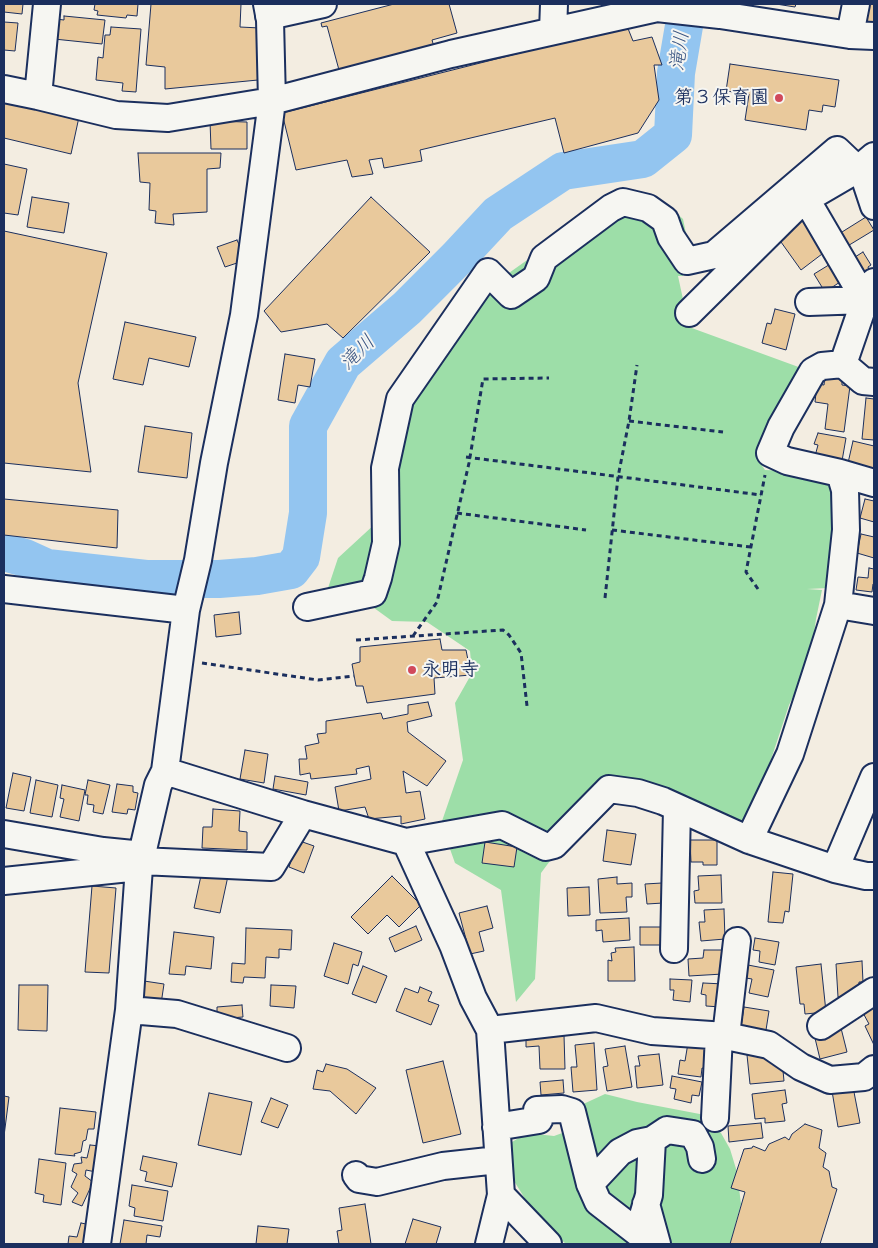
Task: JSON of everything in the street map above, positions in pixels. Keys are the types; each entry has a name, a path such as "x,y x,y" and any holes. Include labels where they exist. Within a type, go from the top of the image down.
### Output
{"street":[{"path":"38,96 48,4"},
{"path":"97,1244 129,1010 141,861 158,785 165,772 186,610 198,560 214,462 244,315 272,101 268,10 323,4"},
{"path":"553,31 554,4"},
{"path":"4,89 116,115 168,118 272,101 451,54 656,8 862,35 856,4"},
{"path":"307,607 372,593 378,578 386,543 386,468 400,399 488,272 511,295 536,278 544,258 611,208 623,202 648,208 665,220 670,237 687,261 714,255 837,150 864,164 874,206"},
{"path":"689,313 801,202 864,164"},
{"path":"806,199 869,300"},
{"path":"809,302 869,300"},
{"path":"843,364 869,300"},
{"path":"874,382 864,382 843,364 822,366 813,371 781,427 770,453 787,461 874,483"},
{"path":"749,840 790,754 838,605 846,530 845,490 840,473"},
{"path":"4,589 186,610"},
{"path":"838,605 874,611"},
{"path":"165,772 303,814 406,842 502,825 546,847 554,845 609,789 638,793 749,840 835,869 874,876"},
{"path":"835,869 874,776"},
{"path":"674,949 677,808"},
{"path":"4,881 141,861 271,867 303,814"},
{"path":"4,834 103,851 141,861"},
{"path":"406,842 453,945 474,998 490,1030 501,1195 489,1244"},
{"path":"715,1118 722,1036 737,941"},
{"path":"821,1026 874,991"},
{"path":"129,1010 177,1014 287,1048"},
{"path":"490,1030 596,1018 652,1031 722,1036 769,1045 801,1067 830,1080 864,1077 874,1069"},
{"path":"496,1127 539,1120 537,1110 572,1112 590,1184 598,1202 647,1240"},
{"path":"590,1184 620,1152 637,1143 652,1140 667,1130 692,1134 700,1148 702,1159"},
{"path":"647,1240 646,1203 652,1140"},
{"path":"356,1175 359,1179 377,1182 444,1166 498,1160"},
{"path":"501,1195 548,1244"}],"path":[{"path":"604,598 618,477 629,422 637,365"},
{"path":"413,636 437,602 484,379 550,378"},
{"path":"629,422 723,432"},
{"path":"758,589 746,572 770,453"},
{"path":"468,458 761,495"},
{"path":"457,513 586,530"},
{"path":"612,530 751,547"},
{"path":"356,640 503,630 509,635 521,653 527,706"},
{"path":"179,659 318,680 354,676"}],"green space":[{"path":"640,203 665,203 683,219 689,248 683,276 678,276 689,327 804,369 759,441 758,460 765,470 840,473 828,588 807,589 822,590 810,662 789,705 747,832 662,798 600,803 573,830 541,873 535,979 516,1002 501,890 455,863 441,824 463,760 455,703 472,673 470,651 427,622 392,621 359,597 326,594 338,558 389,511 384,446 464,305 544,248"},
{"path":"605,1094 705,1115 721,1133 730,1149 737,1172 741,1204 730,1244 566,1244 527,1202 511,1176 512,1142 527,1133 554,1136 579,1127 579,1106"}],"building":[{"path":"4,4 23,4 22,14 4,12"},
{"path":"95,4 138,4 137,16 127,15 126,18 97,15 98,11 94,10"},
{"path":"151,4 241,4 240,27 260,28 258,80 165,89 165,67 146,65"},
{"path":"394,4 449,4 457,33 432,40 435,50 339,70 327,26 322,27 321,23"},
{"path":"776,4 796,4 795,7"},
{"path":"865,4 874,4 874,22 868,23"},
{"path":"64,16 105,20 102,44 54,39 56,19 64,20"},
{"path":"4,22 18,23 15,51 4,50"},
{"path":"627,26 633,41 652,37 662,65 654,65 659,100 638,133 564,153 555,118 420,150 422,161 384,168 382,158 369,160 373,174 352,177 347,160 296,170 282,113"},
{"path":"111,27 141,29 136,92 122,91 123,83 96,80 98,57 103,58 105,35 110,35"},
{"path":"730,64 839,80 835,107 823,105 822,112 809,110 806,130 745,120 749,94 726,91"},
{"path":"4,100 79,117 71,154 4,138"},
{"path":"210,121 247,122 247,149 211,149"},
{"path":"138,153 221,153 220,168 207,169 207,212 173,214 174,225 155,223 156,211 149,210 150,183 140,182"},
{"path":"4,164 27,169 18,215 4,213"},
{"path":"32,197 69,203 64,233 27,227"},
{"path":"371,197 430,252 343,338 327,324 281,332 264,311"},
{"path":"803,215 826,251 801,270 776,235"},
{"path":"866,217 874,230 841,250 834,237"},
{"path":"4,231 107,253 78,383 91,472 4,463"},
{"path":"237,240 242,251 240,262 225,267 217,247"},
{"path":"863,252 871,265 859,283 847,262"},
{"path":"832,263 843,280 825,292 814,274"},
{"path":"775,309 795,314 786,350 762,343 767,323 771,324"},
{"path":"125,322 196,337 189,367 149,358 143,385 113,379"},
{"path":"285,354 315,359 310,387 298,385 295,403 278,400"},
{"path":"825,376 842,379 842,385 850,386 844,432 825,429 828,404 815,402 817,384 824,385"},
{"path":"866,398 874,399 874,440 862,439"},
{"path":"145,426 192,433 187,478 138,472"},
{"path":"818,433 846,438 842,461 815,456 818,445 814,444"},
{"path":"853,441 874,446 874,469 848,463"},
{"path":"4,499 118,510 117,548 4,535"},
{"path":"865,499 874,501 874,522 860,518"},
{"path":"861,534 874,537 874,558 857,553"},
{"path":"869,568 874,569 872,592 856,590 858,577 868,578"},
{"path":"239,612 241,634 216,637 214,615"},
{"name":"永明寺","path":"440,639 442,650 466,650 471,675 434,678 435,694 367,703 363,686 356,686 352,664 360,662 360,647"},
{"path":"428,702 432,716 407,722 408,732 446,761 427,786 403,771 406,793 420,791 425,819 401,824 401,816 369,819 365,807 339,811 335,787 371,779 369,766 356,769 357,774 311,779 310,773 300,775 299,759 307,759 305,746 319,743 317,734 326,733 326,721 381,713 383,719 408,714 408,705"},
{"path":"245,750 268,754 264,783 240,779"},
{"path":"13,773 31,777 24,811 6,808"},
{"path":"275,776 308,782 306,795 273,789"},
{"path":"36,780 58,785 52,817 30,813"},
{"path":"88,780 110,785 103,814 93,812 94,805 87,804 88,795 85,795"},
{"path":"117,784 133,786 133,792 138,793 135,810 128,809 127,814 112,812"},
{"path":"62,785 85,790 79,821 60,817 64,799 60,798"},
{"path":"213,809 240,811 239,831 247,832 247,850 202,848 203,827 212,827"},
{"path":"607,830 636,834 631,865 603,861"},
{"path":"294,839 314,846 304,873 289,867 294,851"},
{"path":"690,840 717,840 717,865 703,865 703,862 691,862"},
{"path":"485,842 517,847 514,867 482,863"},
{"path":"202,871 228,876 220,913 194,908"},
{"path":"773,872 793,874 789,912 785,911 783,923 768,922"},
{"path":"721,875 722,903 695,903 694,891 699,890 698,876"},
{"path":"392,876 421,905 399,927 387,915 368,934 351,917"},
{"path":"617,877 617,884 632,883 632,897 626,897 627,912 600,913 598,879"},
{"path":"662,883 663,903 647,904 645,884"},
{"path":"92,886 116,888 109,973 85,972"},
{"path":"589,887 590,915 568,916 567,888"},
{"path":"487,906 493,928 479,932 484,951 470,954 459,913"},
{"path":"724,909 725,939 701,941 699,922 705,922 704,910"},
{"path":"629,918 630,940 603,942 602,930 596,931 596,920"},
{"path":"416,926 422,940 395,952 389,938"},
{"path":"640,927 661,927 661,945 640,945"},
{"path":"246,928 292,930 291,950 279,949 279,958 266,957 265,978 244,977 243,983 231,982 232,963 245,964"},
{"path":"174,932 214,937 211,969 186,966 185,975 169,974"},
{"path":"755,938 779,942 775,965 759,962 760,951 753,950"},
{"path":"334,943 362,952 358,966 353,964 348,984 324,976"},
{"path":"634,947 635,981 608,981 608,960 612,961 611,953 616,952 615,948"},
{"path":"704,950 723,950 723,974 689,976 688,959 703,958"},
{"path":"862,961 863,982 859,982 859,991 853,995 838,997 836,964"},
{"path":"821,964 826,1012 805,1014 804,1004 800,1004 796,967"},
{"path":"748,965 774,970 768,997 749,993 752,979 746,978"},
{"path":"363,966 387,976 376,1003 352,994"},
{"path":"670,979 692,980 690,1002 673,1000 674,990 670,990"},
{"path":"144,981 164,984 161,1004 141,1001"},
{"path":"703,983 724,984 721,1007 706,1006 706,995 701,994"},
{"path":"19,985 48,985 47,1031 18,1030"},
{"path":"271,985 296,986 294,1008 270,1006"},
{"path":"420,987 432,992 428,1001 439,1005 431,1025 396,1011 405,988 418,993"},
{"path":"242,1005 243,1017 217,1019 217,1007"},
{"path":"874,1006 874,1045 865,1026 869,1024 862,1011"},
{"path":"744,1007 769,1011 766,1030 741,1026"},
{"path":"841,1028 847,1052 820,1059 814,1034"},
{"path":"564,1035 565,1069 540,1069 539,1046 526,1047 526,1037"},
{"path":"594,1043 597,1090 573,1092 571,1067 577,1067 575,1045"},
{"path":"688,1043 709,1047 706,1069 702,1068 701,1077 678,1074 680,1060 685,1061"},
{"path":"625,1046 632,1087 607,1091 603,1067 608,1066 605,1049"},
{"path":"768,1052 782,1060 784,1081 750,1084 747,1055"},
{"path":"659,1054 663,1085 637,1088 635,1066 640,1066 638,1056"},
{"path":"443,1061 461,1134 423,1143 406,1070"},
{"path":"326,1064 347,1069 376,1088 356,1114 330,1091 313,1089 317,1070 323,1072"},
{"path":"672,1076 702,1082 699,1096 692,1095 691,1103 674,1099 676,1089 670,1088"},
{"path":"563,1080 564,1093 541,1095 540,1082"},
{"path":"853,1087 860,1123 838,1127 832,1091"},
{"path":"785,1090 787,1103 782,1104 785,1121 765,1123 765,1118 755,1119 752,1094"},
{"path":"209,1093 252,1102 241,1155 198,1145"},
{"path":"4,1096 9,1097 4,1136"},
{"path":"271,1098 288,1105 278,1128 261,1122"},
{"path":"60,1108 96,1112 94,1129 88,1129 81,1152 74,1154 75,1156 55,1154"},
{"path":"761,1123 763,1138 729,1142 728,1126"},
{"path":"805,1124 822,1130 819,1148 826,1153 823,1167 829,1171 832,1187 837,1189 820,1244 730,1244 745,1192 731,1188 744,1149 752,1148 753,1146 765,1151 769,1144 785,1137 789,1140 792,1134"},
{"path":"90,1145 100,1146 96,1172 86,1170 85,1176 93,1182 82,1206 72,1202 78,1193 71,1187 77,1174 72,1171 74,1164 82,1163 81,1157 87,1158"},
{"path":"143,1156 177,1163 172,1187 145,1181 147,1172 140,1170"},
{"path":"39,1159 66,1163 61,1205 43,1202 44,1195 35,1193"},
{"path":"132,1185 168,1191 163,1221 134,1216 135,1208 129,1206"},
{"path":"365,1204 371,1244 339,1244 337,1231 342,1230 339,1208"},
{"path":"413,1219 441,1227 436,1244 405,1244"},
{"path":"124,1220 162,1226 160,1237 147,1235 146,1244 120,1244"},
{"path":"81,1223 91,1225 87,1244 68,1244 69,1236 77,1237"},
{"path":"258,1226 289,1229 287,1244 256,1244"}],"waterway":[{"name":"滝川","path":"4,552 25,558 47,568 146,579 219,579 257,576 291,570 301,557 308,513 308,426 343,363 407,308 498,214 563,171 643,159 673,135 676,73 685,20 691,4"}],"place":[{"name":"第３保育園","path":"779,98"},
{"name":"永明寺","path":"412,670"}]}
